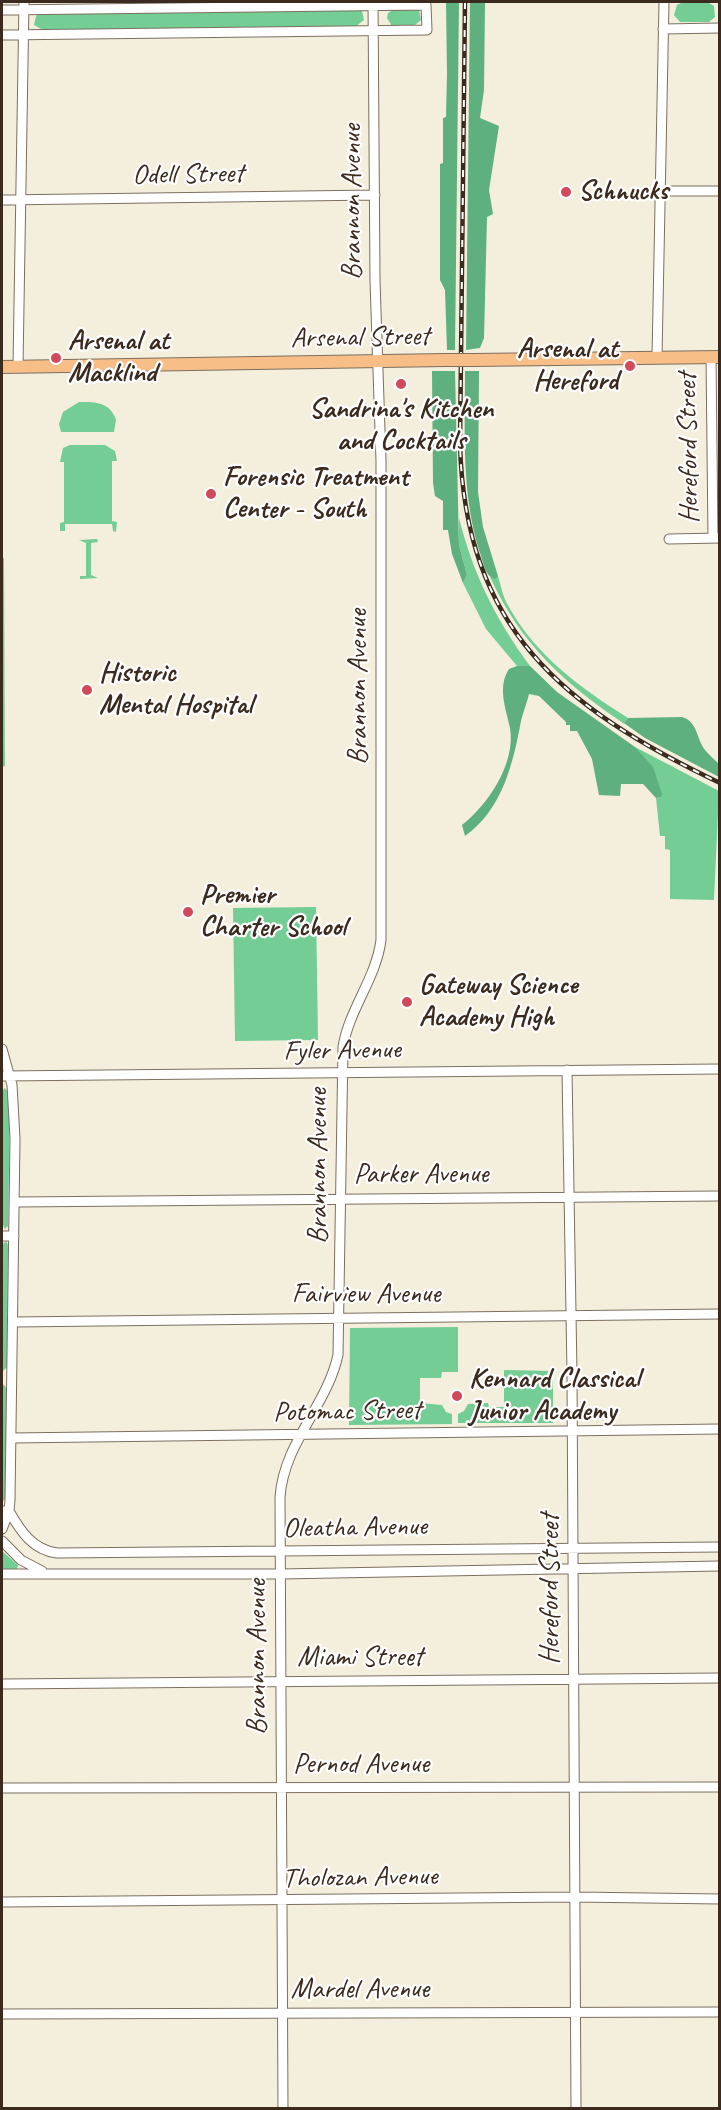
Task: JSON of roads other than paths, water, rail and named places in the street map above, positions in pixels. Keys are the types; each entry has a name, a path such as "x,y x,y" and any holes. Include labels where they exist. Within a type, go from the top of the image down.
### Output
{"main road":[{"name":"Arsenal Street","path":"2,367 715,357"}],"street":[{"name":"Hereford Street","path":"657,357 664,2"},
{"name":"Brannon Avenue","path":"283,2109 281,1482 299,1435 335,1370 340,1317 342,1074 347,1028 375,967 381,940 380,361 375,195 374,4"},
{"path":"2,10 24,6 426,5 427,30 2,35"},
{"path":"18,366 24,6"},
{"path":"663,29 720,28"},
{"path":"660,191 720,191"},
{"name":"Odell Street","path":"2,200 375,195"},
{"name":"Hereford Street","path":"715,357 716,538"},
{"path":"669,539 716,538"},
{"path":"2,1049 15,1117 12,1438 2,1528"},
{"name":"Fyler Avenue","path":"6,1076 720,1069"},
{"name":"Hereford Street","path":"567,1070 573,1549 576,2109"},
{"name":"Parker Avenue","path":"15,1202 720,1196"},
{"path":"2,1236 14,1236"},
{"name":"Fairview Avenue","path":"13,1322 720,1314"},
{"path":"2,1377 12,1377"},
{"name":"Potomac Street","path":"12,1438 571,1433 720,1429"},
{"name":"Oleatha Avenue","path":"5,1511 31,1542 48,1552 720,1546"},
{"name":"Oleatha Avenue","path":"2,1541 12,1553 33,1568 56,1574"},
{"name":"Oleatha Avenue","path":"2,1574 280,1574 720,1566"},
{"name":"Miami Street","path":"2,1684 720,1678"},
{"name":"Pernod Avenue","path":"2,1788 720,1787"},
{"name":"Tholozan Avenue","path":"2,1902 720,1899"},
{"name":"Mardel Avenue","path":"2,2014 720,2012"}],"railway":[{"path":"465,2 460,444 466,509 481,564 503,613 533,655 570,692 614,724 664,754 720,783"}],"place":[{"name":"Schnucks","path":"566,192"},
{"name":"Arsenal at Macklind","path":"56,358"},
{"name":"Arsenal at Hereford","path":"630,366"},
{"name":"Sandrina's Kitchen and Cocktails","path":"401,384"},
{"name":"Forensic Treatment Center - South","path":"211,494"},
{"name":"Historic Mental Hospital","path":"87,690"},
{"name":"Premier Charter School","path":"188,912"},
{"name":"Gateway Science Academy High","path":"407,1002"},
{"name":"Kennard Classical Junior Academy","path":"457,1396"}]}
